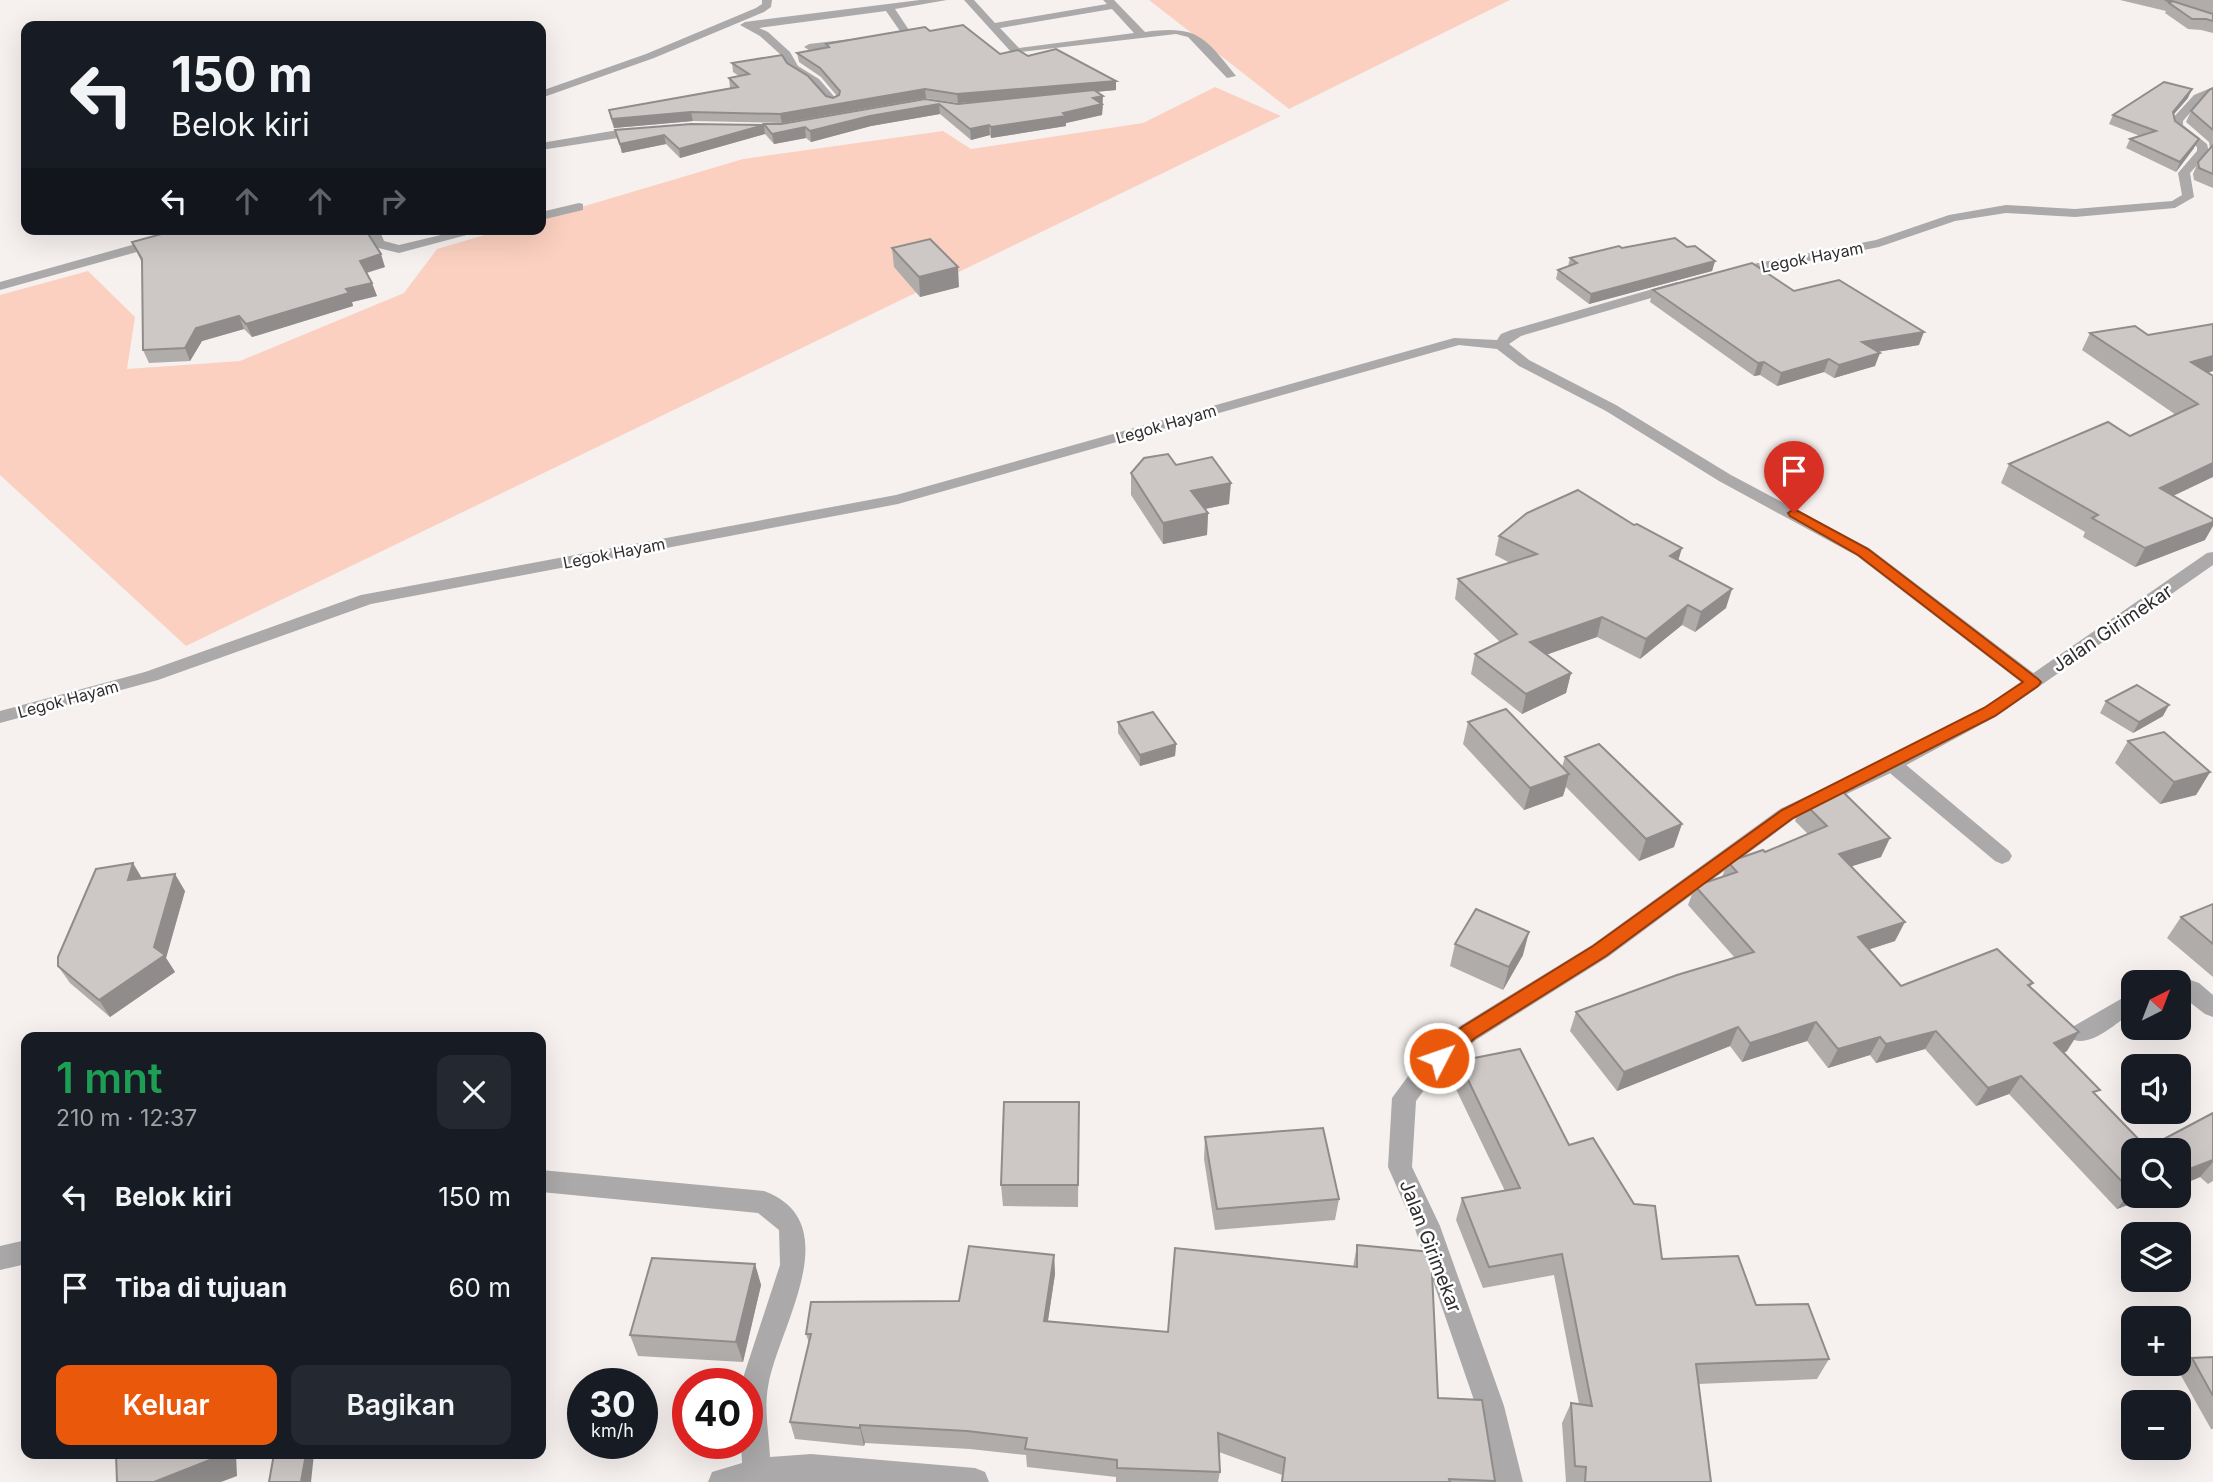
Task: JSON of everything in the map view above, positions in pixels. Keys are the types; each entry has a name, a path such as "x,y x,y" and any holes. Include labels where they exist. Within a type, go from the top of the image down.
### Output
{"street":[{"path":"546,93 650,56 760,10 767,5 767,0"},
{"path":"727,22 748,26 942,0"},
{"path":"969,0 1016,51 1176,32 1192,35 1231,76"},
{"path":"993,26 1111,3 1142,35"},
{"path":"873,40 903,36 907,31 889,8"},
{"path":"748,26 774,43 786,54 793,68 815,81 833,102"},
{"path":"809,47 860,41"},
{"name":"Legok Hayam","path":"1719,276 1879,243 1954,218 2006,209 2075,213 2151,209 2175,204 2188,197 2183,173 2203,152 2203,146 2177,126 2177,120 2198,97 2213,90"},
{"path":"546,146 612,134 652,131"},
{"path":"546,215 579,207"},
{"path":"375,235 379,244 399,249 458,235"},
{"path":"0,286 167,240"},
{"path":"1692,282 1516,333 1506,337 1501,345 1524,363 1611,408 1726,478 1863,552 2033,682"},
{"name":"Legok Hayam","path":"0,717 151,676 367,599 898,499 1459,341 1501,345"},
{"name":"Jalan Girimekar","path":"1509,1482 1490,1406 1427,1226 1400,1167 1404,1098 1425,1070 1468,1033 1600,951 1787,814 1892,764 1990,712 2213,557"},
{"path":"1892,764 2003,856"},
{"path":"2191,989 2213,1008"},
{"path":"2082,1033 2121,1007"},
{"path":"546,1181 764,1202 791,1225 793,1265 754,1388 756,1473"},
{"path":"0,1258 21,1253"},
{"path":"722,1482 756,1473 811,1468 975,1482"}],"shaded area":[{"path":"1149,0 1510,0 1289,109"},
{"path":"1215,87 1281,116 186,646 0,475 0,295 88,271 135,317 127,369 240,361 404,293 437,249 485,235 546,235 546,218 743,159 943,131 971,149 1143,123"}],"building":[{"path":"2165,0 2213,14 2213,21 2192,19"},
{"path":"963,25 1000,54 1018,50 1028,56 1056,49 1116,81 957,94 925,89 780,114 691,112 612,119 609,110 738,87 729,78 749,74 732,63 782,55 787,63 808,76 826,96 833,98 839,95 840,91 820,68 797,53 829,47 826,44 925,27 930,31"},
{"path":"2164,82 2192,89 2173,112 2175,121 2199,139 2180,162 2130,139 2156,131 2113,115"},
{"path":"2213,88 2213,130 2191,111"},
{"path":"1094,90 1103,96 1093,98 1102,104 1063,113 1066,116 991,127 989,125 970,129 939,104 870,116 810,131 805,127 772,134 764,124 781,124 925,99 958,104"},
{"path":"691,124 764,125 679,149 664,135 620,144 615,130"},
{"path":"2213,145 2213,174 2199,168 2198,162"},
{"path":"158,235 369,235 381,254 360,261 372,283 346,289 349,293 246,324 239,316 196,328 185,348 143,350 142,259 132,242"},
{"path":"1675,238 1687,247 1695,246 1715,261 1591,294 1558,270 1577,263 1570,258 1619,246 1622,248"},
{"path":"930,239 958,267 919,277 892,248"},
{"path":"1752,263 1794,291 1839,280 1924,332 1862,342 1880,353 1839,365 1829,359 1781,373 1764,362 1758,363 1653,290"},
{"path":"2213,324 2213,356 2191,362 2213,376 2213,463 2160,488 2213,519 2213,522 2145,548 2092,518 2098,515 2009,464 2108,422 2130,436 2198,404 2090,333 2135,326 2148,335"},
{"path":"1168,454 1176,465 1212,457 1231,483 1191,491 1208,513 1163,523 1131,473 1144,458"},
{"path":"1578,490 1634,525 1637,524 1682,548 1670,556 1732,589 1701,612 1688,605 1646,639 1602,617 1530,642 1571,673 1526,694 1475,654 1517,634 1458,579 1537,554 1499,536 1527,513"},
{"path":"2137,685 2169,705 2139,722 2106,701"},
{"path":"1506,709 1569,774 1530,788 1468,722"},
{"path":"1153,712 1176,744 1140,755 1118,722"},
{"path":"2164,732 2210,772 2174,782 2128,741"},
{"path":"1599,744 1682,824 1646,839 1565,757"},
{"path":"1840,789 1890,838 1839,854 1905,922 1858,937 1901,986 1997,949 2033,983 2028,985 2079,1032 2054,1043 2100,1090 2093,1092 2137,1138 2121,1138 2121,1181 2021,1076 1988,1088 1936,1031 1886,1044 1880,1037 1838,1049 1816,1022 1750,1043 1738,1027 1624,1072 1576,1012 1677,975 1754,952 1695,886 1737,872 1728,862 1763,850 1765,852 1827,826 1803,802"},
{"path":"133,863 128,880 175,874 154,947 165,955 99,1000 58,966 58,957 96,869"},
{"path":"2213,904 2213,944 2181,917"},
{"path":"1476,909 1529,932 1509,967 1455,944"},
{"path":"1520,1049 1569,1145 1593,1138 1634,1204 1655,1206 1662,1259 1738,1256 1756,1305 1808,1304 1829,1359 1696,1364 1711,1482 1585,1482 1586,1467 1575,1466 1571,1403 1592,1406 1562,1254 1489,1267 1462,1198 1520,1188 1459,1061"},
{"path":"1004,1102 1079,1102 1078,1185 1001,1185"},
{"path":"2213,1113 2213,1160 2191,1168 2191,1138 2166,1138"},
{"path":"1323,1128 1339,1199 1217,1209 1205,1137"},
{"path":"1357,1245 1431,1252 1438,1398 1482,1400 1495,1481 1449,1479 1450,1482 1282,1482 1285,1458 1218,1433 1220,1472 1117,1468 1117,1460 1025,1449 1027,1438 967,1431 860,1425 860,1428 790,1422 811,1334 806,1334 811,1302 959,1301 969,1246 1054,1255 1044,1321 1168,1332 1175,1248 1357,1267"},
{"path":"652,1258 755,1264 736,1342 630,1335"},
{"path":"2213,1357 2213,1396 2192,1358"},
{"path":"116,1459 212,1459 154,1482 117,1482"},
{"path":"273,1459 305,1459 301,1482 269,1482"}],"route":[{"path":"1439,1058 1468,1033 1600,951 1787,814 1892,764 1990,712 2033,682 1863,552 1794,513"}]}
